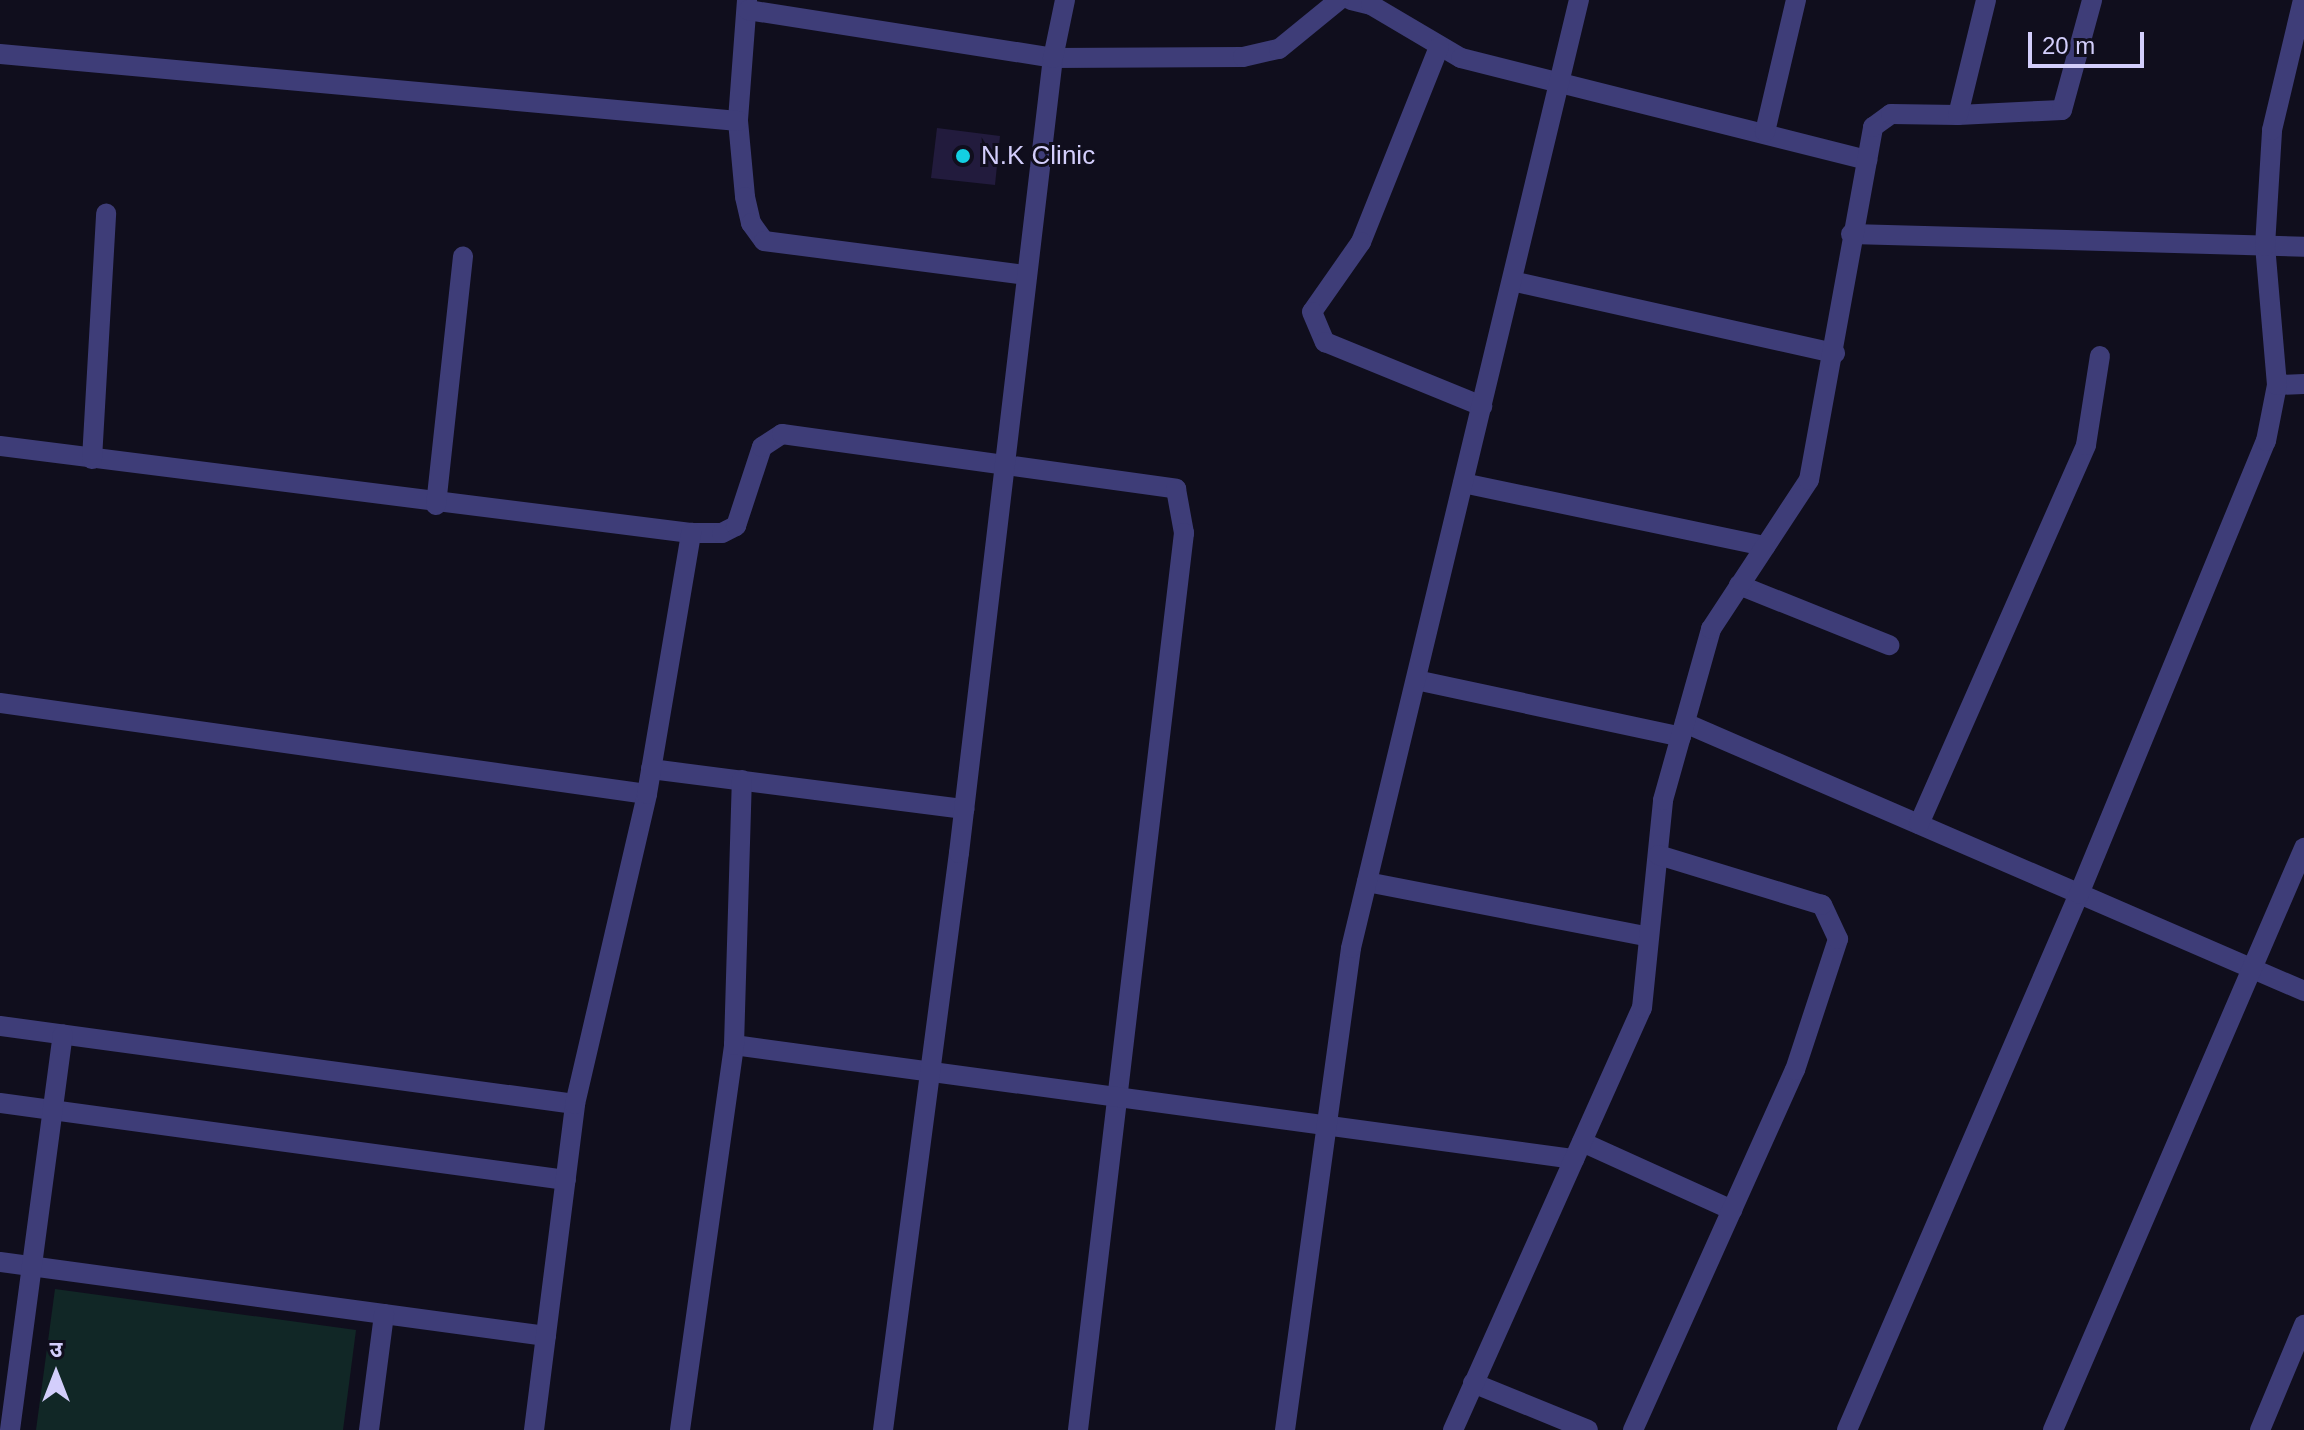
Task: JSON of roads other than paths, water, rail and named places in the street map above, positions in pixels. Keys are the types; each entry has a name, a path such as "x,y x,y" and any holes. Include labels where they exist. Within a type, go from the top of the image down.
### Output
{"street":[{"path":"883,1430 964,809 1053,58 1065,0"},
{"path":"1027,275 764,241 751,223 745,197 738,121 748,5 1053,58 1243,57 1279,49 1339,0"},
{"path":"1351,0 1395,18 1461,58 1560,80 1867,160"},
{"path":"1285,1430 1351,948 1579,0"},
{"path":"1765,132 1796,0"},
{"path":"1958,115 1986,0"},
{"path":"1453,1430 1642,1008 1663,800 1711,629 1809,480 1835,353 1851,234 1867,160 1880,119 1891,114 1958,115 2062,110 2092,0"},
{"path":"1847,1430 2079,894 2266,441 2277,385 2265,246 2272,130 2303,0"},
{"path":"1439,47 1361,242 1312,312 1325,342 1482,406"},
{"path":"0,54 738,121"},
{"path":"92,459 106,213"},
{"path":"1851,234 2304,247"},
{"path":"436,505 463,256"},
{"path":"1512,281 1835,353"},
{"path":"1919,824 2086,445 2100,356"},
{"path":"2277,385 2304,384"},
{"path":"0,446 436,505 691,533 722,533 736,526 762,447 782,434 1005,467 1160,483 1176,489 1183,507 1119,1097 1078,1430"},
{"path":"1463,483 1765,546"},
{"path":"534,1430 575,1104 647,794 691,533"},
{"path":"1739,585 1889,645"},
{"path":"1416,680 1683,730 1919,824 2304,991"},
{"path":"0,703 647,794"},
{"path":"651,769 964,809"},
{"path":"680,1430 734,1045 742,780"},
{"path":"2053,1430 2304,848"},
{"path":"1633,1430 1795,1070 1838,939 1822,905 1658,855"},
{"path":"1367,882 1649,937"},
{"path":"0,1026 575,1104"},
{"path":"10,1430 63,1035"},
{"path":"734,1045 1327,1125 1578,1150 1732,1210"},
{"path":"0,1103 566,1180"},
{"path":"0,1262 546,1336"},
{"path":"369,1430 384,1314"},
{"path":"2260,1430 2304,1325"},
{"path":"1473,1383 1588,1430"}],"place":[{"name":"N.K Clinic","path":"963,156"}]}
